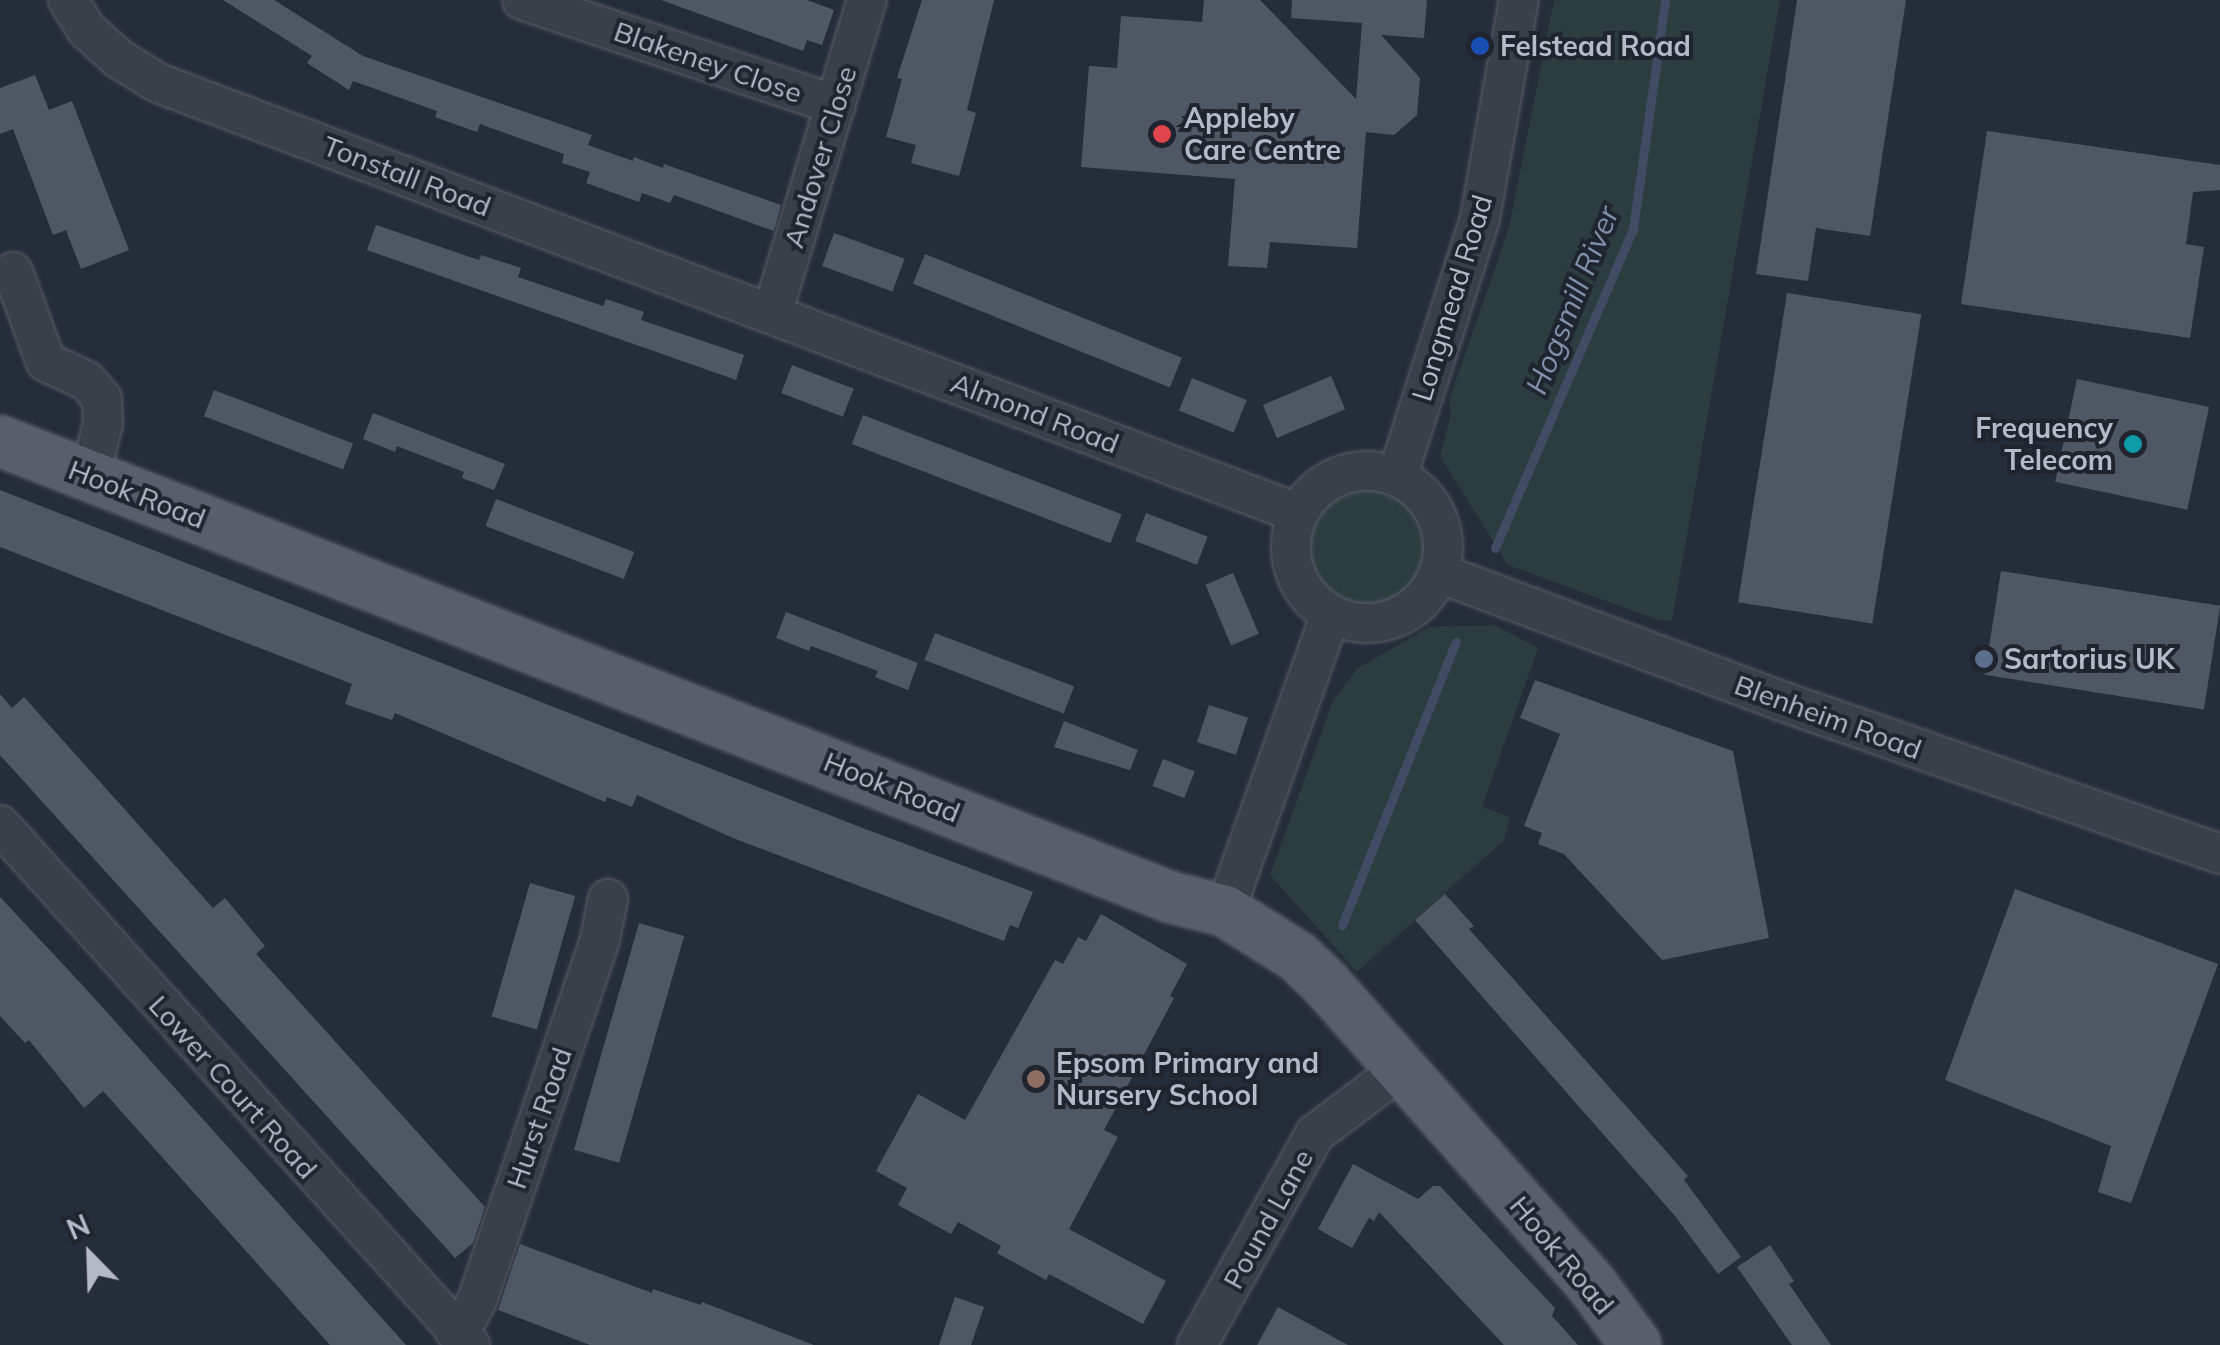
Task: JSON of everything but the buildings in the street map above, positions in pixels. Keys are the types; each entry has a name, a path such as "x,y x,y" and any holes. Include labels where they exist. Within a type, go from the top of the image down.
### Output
{"main road":[{"name":"Hook Road","path":"0,441 1170,897 1225,911 1298,957 1592,1285 1636,1345"}],"street":[{"name":"Tonstall Road","path":"68,0 88,30 118,59 158,83 772,314"},
{"name":"Blakeney Close","path":"522,0 836,106"},
{"name":"Andover Close","path":"772,314 867,0"},
{"name":"Longmead Road","path":"1397,476 1480,218 1519,0"},
{"path":"13,272 46,362 87,381 102,400 103,423 90,476"},
{"name":"Almond Road","path":"772,314 1298,513"},
{"path":"1374,471 1397,476 1419,491 1434,510 1443,535 1439,573 1426,596 1406,613 1386,621 1360,623 1331,614 1310,598 1293,568 1291,541 1298,513 1314,492 1347,473 1374,471"},
{"name":"Blenheim Road","path":"1439,573 1784,702 2220,854"},
{"path":"1225,911 1331,614"},
{"name":"Lower Court Road","path":"0,825 462,1338"},
{"name":"Hurst Road","path":"462,1338 600,939 608,900"},
{"name":"Pound Lane","path":"1197,1345 1314,1134 1401,1070"}],"shaded area":[{"path":"1554,0 1780,0 1672,621 1658,620 1508,565 1440,456 1451,415 1449,400 1509,228"},
{"path":"1367,485 1392,489 1413,503 1427,524 1431,549 1427,574 1413,595 1392,609 1367,613 1342,609 1321,595 1307,574 1303,549 1307,524 1321,503 1342,489"},
{"path":"1495,625 1538,648 1482,807 1510,817 1504,840 1357,972 1270,875 1333,701 1357,669 1429,627"}],"waterway":[{"name":"Hogsmill River","path":"1495,548 1633,229 1665,0"},
{"name":"Hogsmill River","path":"1342,925 1456,642"}],"place":[{"name":"Felstead Road","path":"1480,46"},
{"name":"Appleby Care Centre","path":"1162,134"},
{"name":"Frequency Telecom","path":"2133,444"},
{"name":"Sartorius UK","path":"1984,659"},
{"name":"Epsom Primary and Nursery School","path":"1036,1079"}]}
